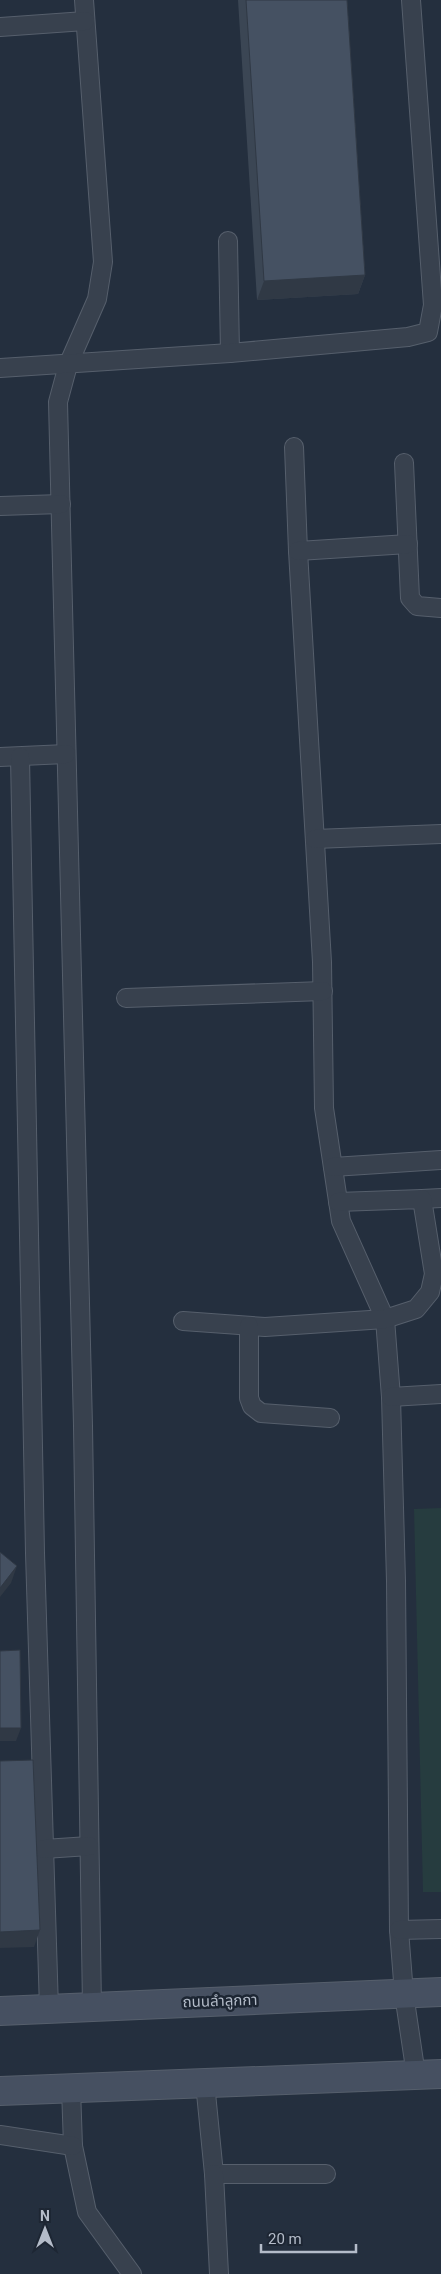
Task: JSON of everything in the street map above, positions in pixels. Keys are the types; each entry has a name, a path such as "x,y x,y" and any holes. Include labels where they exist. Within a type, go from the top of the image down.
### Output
{"main road":[{"name":"ถนนลำลูกกา","path":"0,2011 441,1992"},
{"path":"0,2091 429,2074"}],"lane":[{"path":"84,0 103,262 97,299 68,364 58,402 83,1426 92,2007"},
{"path":"0,368 230,352 408,337 428,332 433,306 411,0"},
{"path":"0,27 85,21"},
{"path":"228,241 230,352"},
{"path":"294,447 298,551 323,991 324,1108 341,1221 385,1319 391,1397 396,1581 399,1930 404,1994 429,2074"},
{"path":"404,463 410,598 417,606 441,608"},
{"path":"0,506 61,504"},
{"path":"298,551 408,544"},
{"path":"0,757 66,754"},
{"path":"20,757 35,1543 49,2009"},
{"path":"315,839 441,834"},
{"path":"126,998 323,991"},
{"path":"333,1167 441,1160"},
{"path":"338,1202 441,1198"},
{"path":"183,1321 265,1327 385,1319 416,1309 430,1292 434,1274 422,1199"},
{"path":"249,1326 249,1398 252,1406 261,1413 330,1418"},
{"path":"391,1397 441,1394"},
{"path":"44,1849 90,1846"},
{"path":"399,1930 441,1929"},
{"path":"205,2083 214,2174 219,2274"},
{"path":"71,2088 73,2146 87,2212 132,2274"},
{"path":"0,2135 73,2146"},
{"path":"214,2174 326,2174"}],"green space":[{"path":"441,1508 441,1892 423,1892 414,1509"}],"building":[{"path":"246,0 347,0 365,275 264,281"},
{"path":"0,1552 17,1566 0,1588"},
{"path":"20,1650 21,1728 0,1728 0,1651"},
{"path":"33,1760 40,1930 0,1932 0,1761"}]}
